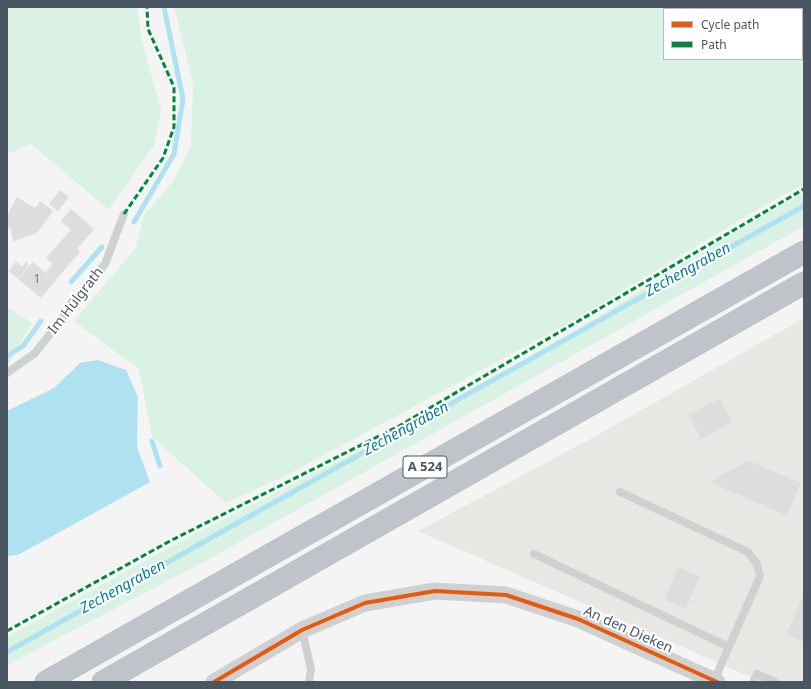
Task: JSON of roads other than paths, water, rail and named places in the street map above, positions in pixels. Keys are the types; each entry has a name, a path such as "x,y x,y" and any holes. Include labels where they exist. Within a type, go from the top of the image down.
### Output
{"highway":[{"name":"A 524","path":"46,682 804,252"},
{"name":"A 524","path":"102,682 804,283"}],"street":[{"name":"An den Dieken","path":"214,682 302,630 365,603 435,591 506,595 578,619 716,682"}],"lane":[{"name":"Im Hülgrath","path":"7,373 35,354 106,264 124,214"},
{"path":"620,492 748,552 757,564 760,576 729,647 716,682"},
{"path":"534,554 729,647"},
{"path":"302,630 310,669 309,682"},
{"path":"753,682 757,674 776,682"}],"water":[{"path":"98,360 126,370 138,397 137,447 150,482 18,555 7,556 7,411 54,388 80,363"}],"waterway":[{"path":"134,222 174,154 183,99 164,7"},
{"name":"Zechengraben","path":"7,652 804,206"},
{"path":"71,282 102,247"},
{"path":"7,356 23,346 41,321"},
{"path":"152,441 160,466"}]}
